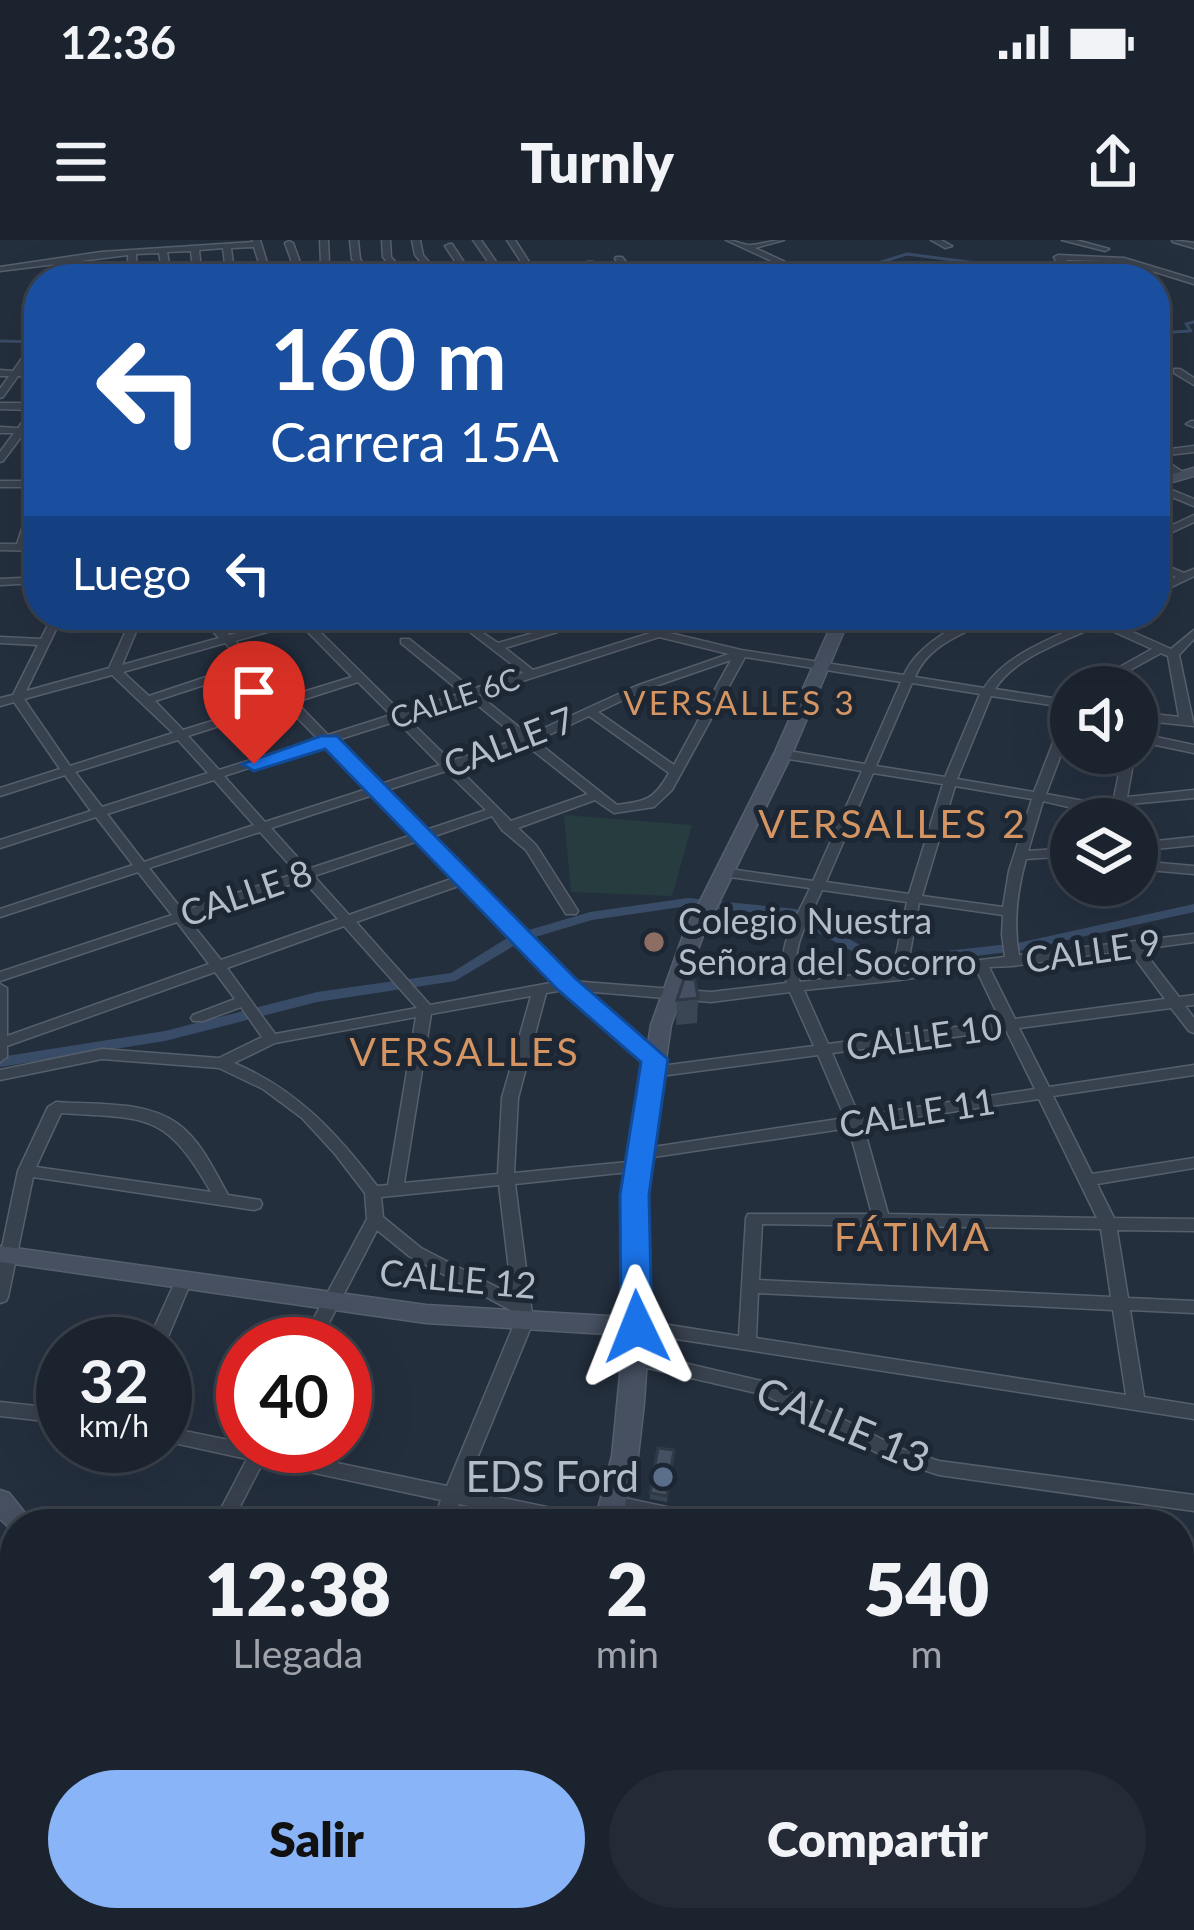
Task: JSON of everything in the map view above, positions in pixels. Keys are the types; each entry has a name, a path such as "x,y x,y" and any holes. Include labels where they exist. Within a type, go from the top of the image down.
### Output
{"street":[{"path":"730,240 783,264"},
{"path":"746,248 780,240"},
{"path":"934,240 948,246"},
{"path":"1066,240 1136,264"},
{"path":"1176,240 1194,248 1188,257 1194,260"},
{"path":"41,264 257,242"},
{"path":"289,243 297,264"},
{"path":"449,246 461,264"},
{"path":"227,247 229,264"},
{"path":"162,249 165,264"},
{"path":"195,250 196,264"},
{"path":"1070,264 1058,257 1103,251"},
{"path":"132,253 132,264"},
{"path":"619,259 623,264"},
{"path":"0,395 24,363"},
{"path":"1177,371 1194,382"},
{"path":"0,373 24,374"},
{"path":"0,460 24,425"},
{"path":"0,430 24,430"},
{"path":"0,548 21,548 24,538"},
{"path":"6,699 50,630"},
{"path":"114,670 132,630"},
{"path":"218,630 461,880 654,1066"},
{"path":"6,699 254,630"},
{"path":"310,630 531,848 571,910"},
{"path":"474,630 531,674"},
{"path":"498,647 556,630"},
{"name":"CALLE 7","path":"653,630 741,653 908,676 1050,704"},
{"name":"CALLE 6C","path":"0,844 674,630"},
{"path":"706,630 708,646"},
{"path":"612,1509 636,1359 633,1243 639,1160 669,996 723,872 840,630"},
{"path":"881,1219 855,1123 794,988 789,951 908,676 938,641 961,630"},
{"path":"899,965 951,782 986,690 1015,665 1082,630"},
{"path":"1128,630 1167,651 1190,721 1158,718"},
{"path":"1135,666 1194,633"},
{"path":"0,640 43,642"},
{"path":"406,641 592,797 614,809 650,804 676,772 741,653"},
{"name":"CALLE 7","path":"0,914 528,740 589,711 741,653"},
{"path":"147,700 253,665"},
{"path":"114,670 147,700 425,1008 395,1189"},
{"path":"0,792 357,680"},
{"path":"6,699 222,965 271,1039"},
{"path":"589,711 676,772"},
{"path":"1158,741 1194,749"},
{"path":"783,754 1050,803"},
{"path":"1010,949 1022,855 1050,768"},
{"path":"1145,798 1194,794"},
{"path":"507,826 592,797"},
{"name":"CALLE 8","path":"0,977 493,812"},
{"path":"1158,845 1194,841"},
{"path":"1022,855 1050,853"},
{"path":"1158,867 1194,870"},
{"path":"723,872 1011,913"},
{"path":"0,988 2,1050 461,880"},
{"name":"CALLE 9","path":"220,1064 271,1039 567,985 711,998 794,988 899,965 981,965 1010,949 1194,938"},
{"path":"1132,945 1194,1028"},
{"path":"981,965 1108,1223 1136,1403"},
{"path":"448,1509 522,1314 506,1177 510,1098 540,989"},
{"name":"CALLE 10","path":"654,1066 826,1051 1194,1000"},
{"path":"197,1018 252,1011"},
{"path":"0,1075 102,1054 220,1064 262,1078 302,1106 373,1192 374,1219 321,1317"},
{"name":"CALLE 11","path":"373,1192 639,1160 1194,1070"},
{"path":"0,1297 3,1254 26,1172 56,1107 173,1123 190,1137 223,1200"},
{"path":"1088,1180 1194,1163"},
{"path":"26,1172 254,1204"},
{"path":"747,1340 754,1218 1194,1225"},
{"path":"374,1219 415,1252 522,1314"},
{"name":"CALLE 12","path":"3,1254 328,1302 522,1314 747,1340 1194,1412"},
{"path":"168,1317 182,1284"},
{"path":"749,1286 1194,1307"},
{"name":"CALLE 13","path":"636,1359 769,1389 893,1453 939,1468 1194,1503"},
{"path":"0,1409 36,1413"},
{"path":"230,1509 248,1473"},
{"path":"359,1473 520,1509"}],"green space":[{"path":"564,815 692,825 672,896 571,892"}],"building":[{"path":"684,979 695,980 698,998 677,1000"},
{"name":"EDS Ford","path":"658,1448 674,1450 667,1496 650,1493"}],"waterway":[{"path":"875,264 907,254 984,264"},
{"path":"1170,332 1191,331 1186,324 1194,322"},
{"path":"0,341 24,342"},
{"path":"0,1062 165,1036 317,997 455,977 517,938 590,916 688,902 791,912 881,963 1018,947 1194,908"}],"place":[{"name":"Colegio Nuestra Señora del Socorro","path":"654,942"},
{"name":"EDS Ford","path":"663,1477"}],"district":[{"name":"VERSALLES 3","path":"740,703"},
{"name":"VERSALLES 2","path":"893,824"},
{"name":"VERSALLES","path":"465,1052"},
{"name":"FÁTIMA","path":"913,1237"}],"route":[{"path":"254,764 329,740 567,985 655,1059 634,1195 637,1327"}]}
